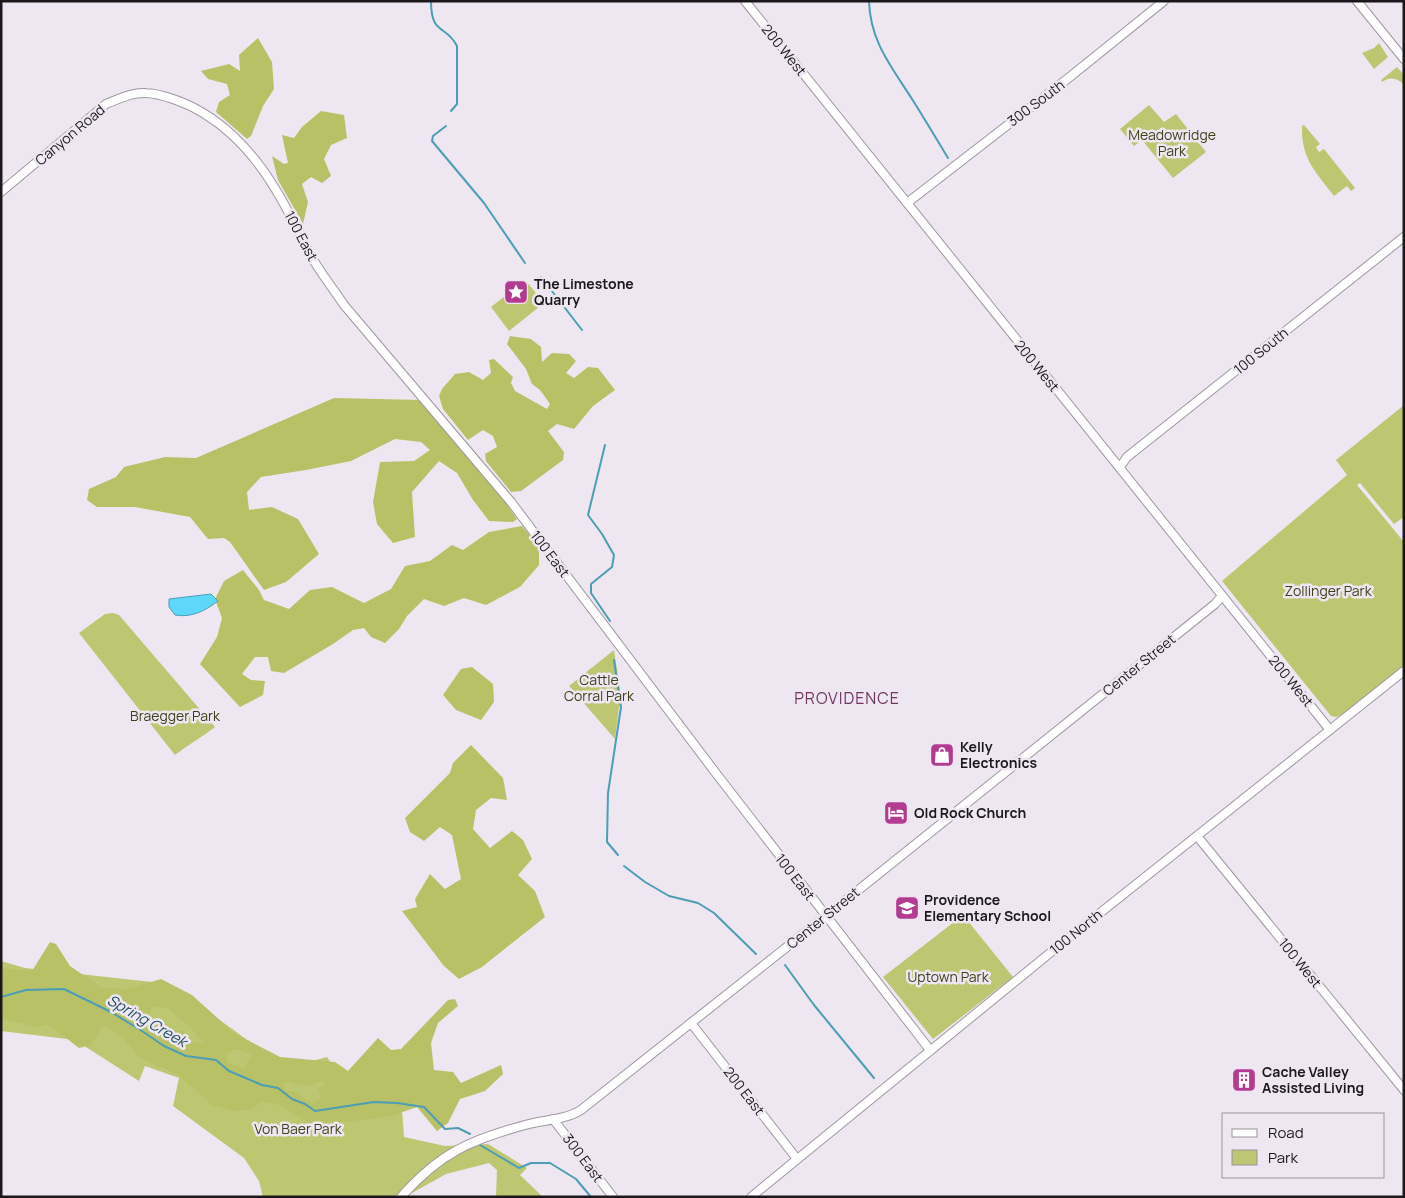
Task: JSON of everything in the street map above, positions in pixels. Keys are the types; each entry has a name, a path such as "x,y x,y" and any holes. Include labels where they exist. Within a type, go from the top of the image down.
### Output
{"street":[{"name":"200 West","path":"745,1 1330,730"},
{"name":"300 South","path":"907,203 1164,1"},
{"path":"1357,1 1404,59"},
{"name":"Canyon Road","path":"1,192 106,104 127,95 147,92"},
{"name":"100 East","path":"147,92 166,96 190,105 217,123 245,146 275,188 313,259 339,298 511,502 616,643 930,1050"},
{"name":"100 South","path":"1120,467 1126,458 1404,237"},
{"name":"Center Street","path":"402,1197 420,1176 443,1157 460,1147 484,1137 518,1127 573,1115 826,916 1200,616 1222,596"},
{"name":"100 North","path":"751,1197 930,1050 1404,671"},
{"name":"100 West","path":"1197,836 1404,1090"},
{"name":"200 East","path":"691,1023 797,1159"},
{"path":"565,1135 565,1128 573,1115"},
{"name":"300 East","path":"553,1119 613,1197"}],"green space":[{"path":"258,38 272,62 274,89 263,106 251,136 247,139 216,112 219,102 230,95 227,84 208,79 201,71 229,64 240,71 239,55"},
{"path":"1379,43 1388,57 1374,69 1362,53 1374,48"},
{"path":"1397,67 1404,75 1404,85 1394,79 1382,82 1381,80"},
{"name":"Meadowridge Park","path":"1149,105 1164,122 1176,114 1206,152 1173,178 1142,140 1134,146 1120,129"},
{"path":"321,111 344,115 347,138 331,145 324,159 331,176 322,183 311,177 302,184 308,202 303,224 278,180 272,156 284,164 288,163 282,135 294,138 302,127"},
{"path":"1304,125 1320,144 1316,147 1319,152 1324,149 1355,188 1351,191 1347,186 1334,196 1307,156 1302,137 1302,126"},
{"path":"524,281 544,303 509,331 491,307"},
{"path":"510,336 531,339 541,347 542,362 552,353 569,354 576,361 566,373 574,378 588,367 598,368 615,390 593,406 574,429 557,424 548,431 564,452 563,460 521,491 511,492 486,461 485,454 497,447 493,436 483,430 468,440 443,409 439,396 442,389 455,374 469,372 483,380 491,373 489,360 494,359 513,377 511,383 515,391 547,409 550,404 540,390 532,384 526,369 507,344"},
{"path":"334,398 422,400 462,441 517,519 513,522 489,521 473,500 457,473 439,461 412,492 415,537 393,543 377,524 373,502 380,462 414,461 430,450 421,442 395,439 351,461 261,477 247,492 249,510 272,507 298,519 319,554 286,582 264,590 230,542 224,538 208,539 190,517 135,507 97,507 87,500 89,489 116,477 124,467 165,457 196,458"},
{"name":"Zollinger Park","path":"1404,405 1404,517 1394,524 1360,483 1357,485 1404,542 1404,665 1345,712 1337,717 1331,716 1222,581 1347,475 1336,460"},
{"path":"522,526 539,546 539,565 520,587 486,605 464,598 444,606 424,599 385,643 371,637 364,628 353,630 284,673 271,671 268,657 255,657 242,674 251,680 265,681 263,695 240,707 200,664 217,637 222,618 215,599 224,581 243,570 259,590 264,600 289,609 310,590 332,587 364,603 391,589 405,566 430,561 452,545 463,550 489,532"},
{"name":"Braegger Park","path":"113,613 119,615 215,727 175,755 79,633 105,614"},
{"name":"Cattle Corral Park","path":"614,650 622,703 619,707 615,739 569,686"},
{"path":"472,667 493,684 494,702 481,720 456,710 443,695 461,669"},
{"path":"471,745 503,778 507,800 491,798 476,810 473,829 490,848 512,831 523,840 532,859 518,875 535,891 545,917 482,967 459,979 444,966 402,911 417,907 415,899 430,874 445,889 461,879 452,835 440,827 424,841 410,832 405,818 450,773 453,763"},
{"name":"Uptown Park","path":"963,915 1013,977 933,1039 883,977"},
{"path":"50,942 56,944 70,966 102,988 127,989 161,979 192,995 234,1033 280,1057 335,1062 348,1071 378,1038 391,1050 401,1049 448,1000 455,999 458,1006 438,1023 431,1043 434,1070 453,1072 461,1083 501,1065 503,1074 485,1091 460,1099 448,1123 437,1131 417,1107 391,1116 346,1122 308,1122 278,1104 260,1101 253,1109 236,1111 212,1105 179,1075 140,1058 121,1035 103,1025 91,1045 79,1048 48,1024 37,1027 1,1018 1,968 32,971","holes":["154,1006 168,1008 190,1026 196,1035 206,1043 193,1043 183,1031 146,1026 144,1019","236,1049 252,1054 244,1068 228,1063 226,1053","288,1081 308,1085 321,1081 326,1084 318,1089 321,1098 312,1104 294,1091 286,1092 282,1083"]},
{"name":"Von Baer Park","path":"1,961 25,968 170,984 286,1068 327,1057 343,1081 402,1110 404,1137 445,1146 488,1144 527,1168 520,1175 543,1197 496,1197 497,1170 489,1163 446,1174 412,1193 403,1188 396,1197 263,1197 259,1181 244,1158 173,1106 179,1078 145,1066 139,1081 75,1040 1,1031"}],"water":[{"path":"211,594 218,601 198,613 181,616 175,615 169,607 169,599"}],"waterway":[{"path":"431,1 436,25 453,39 457,46 457,104 451,111"},
{"path":"869,1 873,29 883,53 948,158"},
{"path":"446,126 433,136 432,141 484,203 525,263"},
{"path":"541,277 582,330"},
{"path":"605,445 588,515 614,555 612,567 591,584 591,593 610,621"},
{"path":"614,660 621,707 608,793 607,842 618,855"},
{"path":"624,866 645,882 669,896 698,903 714,913 756,954"},
{"path":"785,965 814,1005 874,1078"},
{"name":"Spring Creek","path":"1,997 26,990 64,989 111,1012 164,1046 186,1056 216,1060 229,1071 262,1085 278,1088 292,1099 305,1104 315,1111 374,1102 424,1107 445,1129 458,1128 470,1134"},
{"name":"Spring Creek","path":"480,1145 519,1168 531,1163 550,1163 576,1179 591,1197"}],"place":[{"name":"The Limestone Quarry","path":"516,292"},
{"name":"Kelly Electronics","path":"942,755"},
{"name":"Old Rock Church","path":"896,813"},
{"name":"Providence Elementary School","path":"907,908"},
{"name":"Cache Valley Assisted Living","path":"1244,1080"}],"district":[{"name":"PROVIDENCE","path":"847,698"}]}
